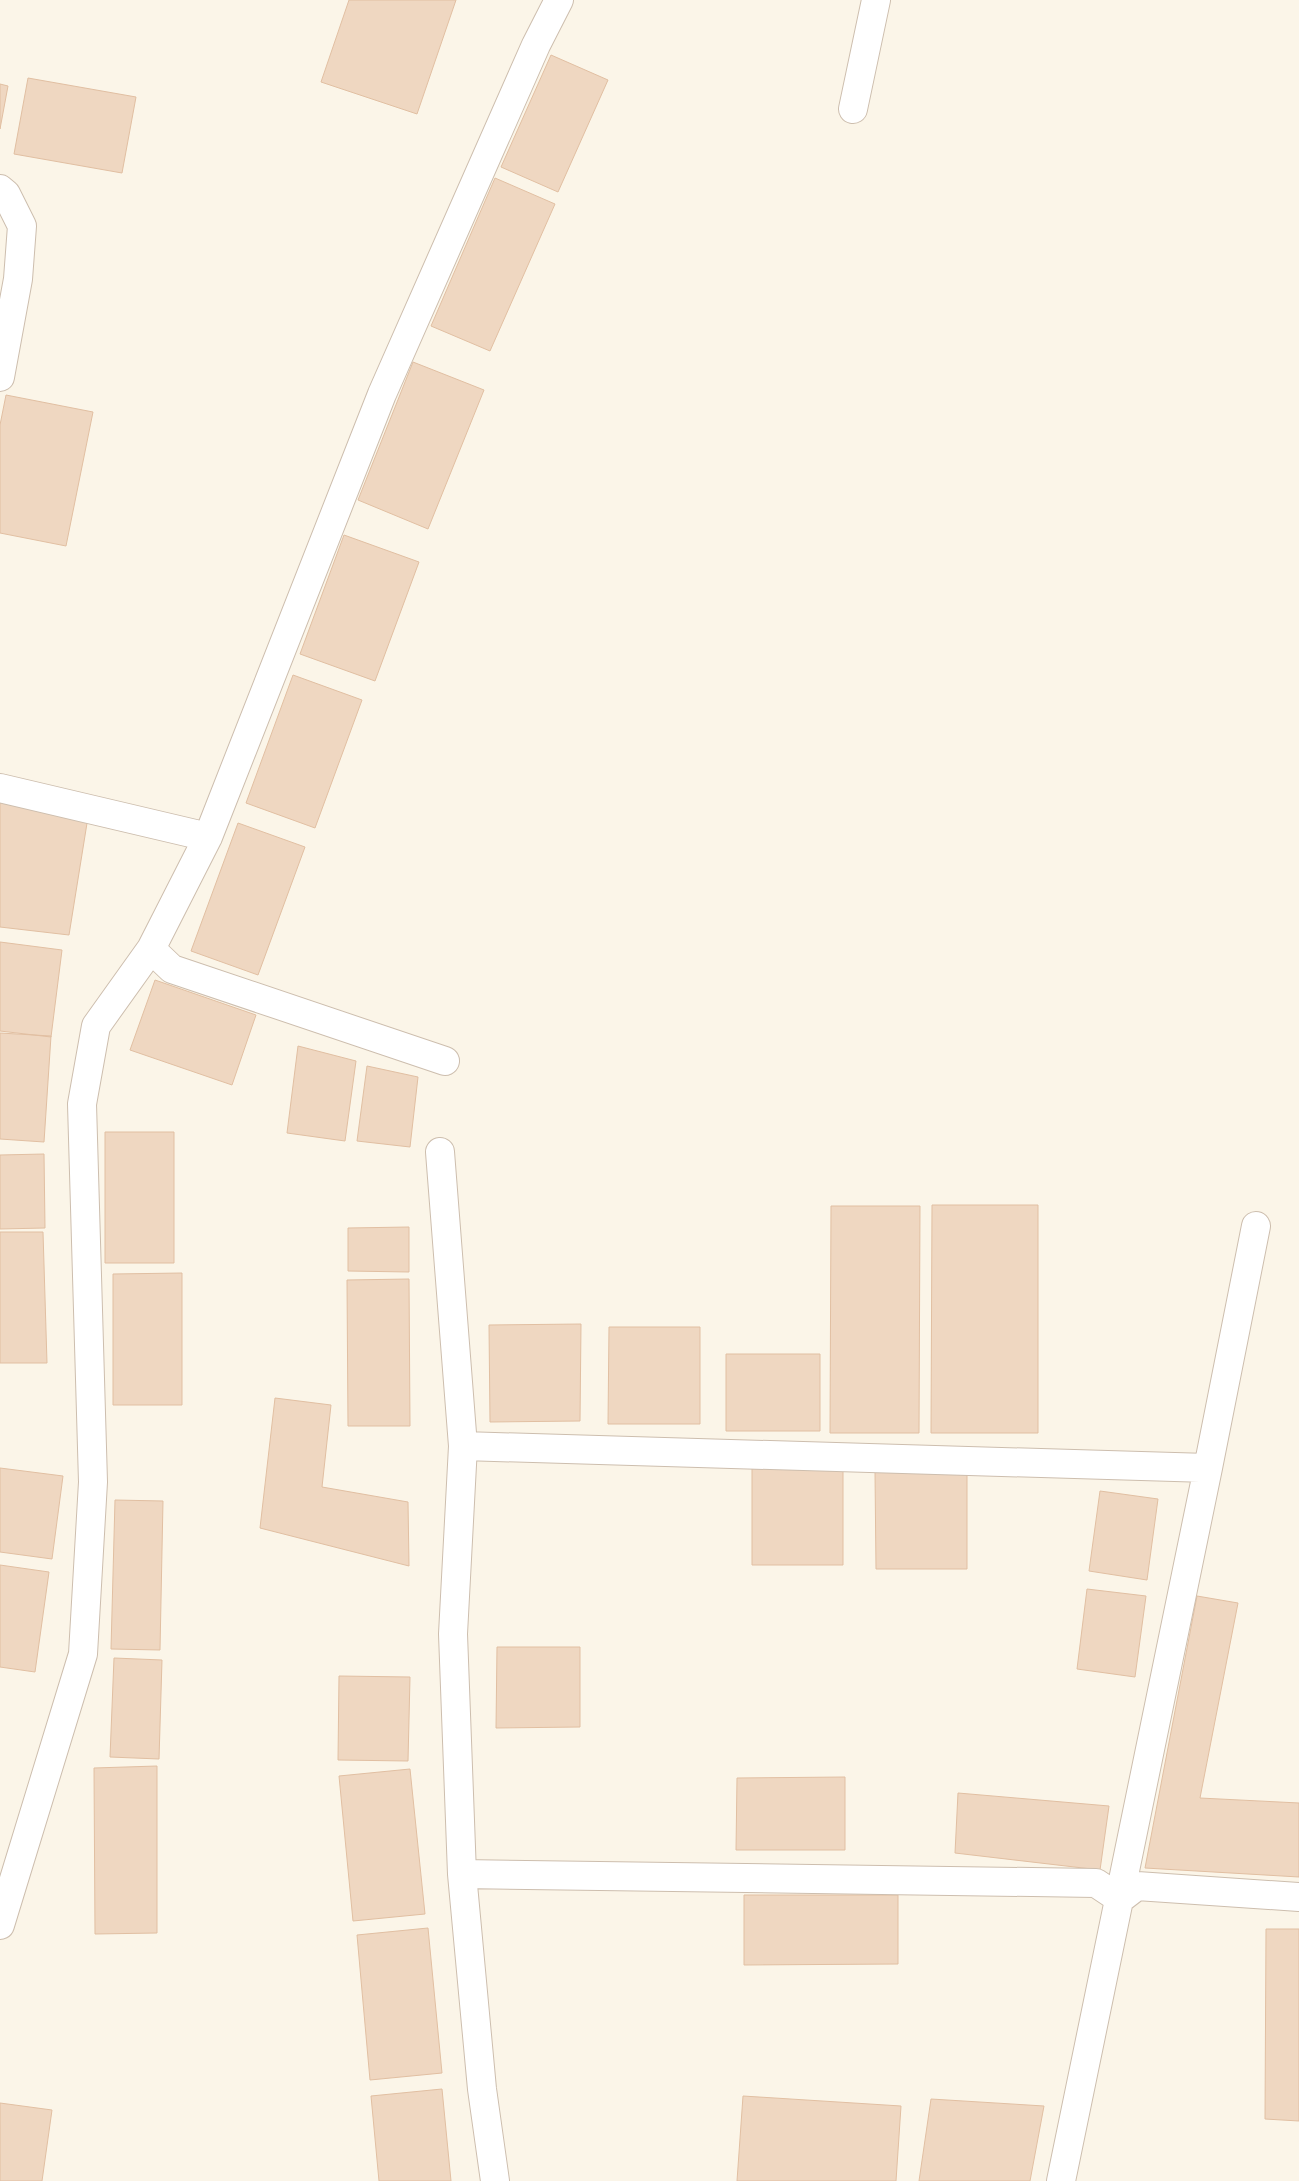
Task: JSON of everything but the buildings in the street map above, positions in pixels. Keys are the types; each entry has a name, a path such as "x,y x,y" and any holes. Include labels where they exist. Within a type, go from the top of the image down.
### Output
{"street":[{"path":"0,1925 83,1654 93,1482 82,1104 96,1026 151,949 208,837 382,394 536,45 559,0"},
{"path":"853,109 876,0"},
{"path":"0,189 6,194 22,226 18,279 0,376"},
{"path":"0,788 208,837"},
{"path":"151,949 172,969 445,1061"},
{"path":"440,1152 463,1446 453,1634 462,1874 482,2088 495,2181"},
{"path":"1061,2181 1256,1226"},
{"path":"463,1446 1208,1468"},
{"path":"462,1874 1096,1883 1120,1898"},
{"path":"1120,1898 1137,1886 1299,1897"}]}
